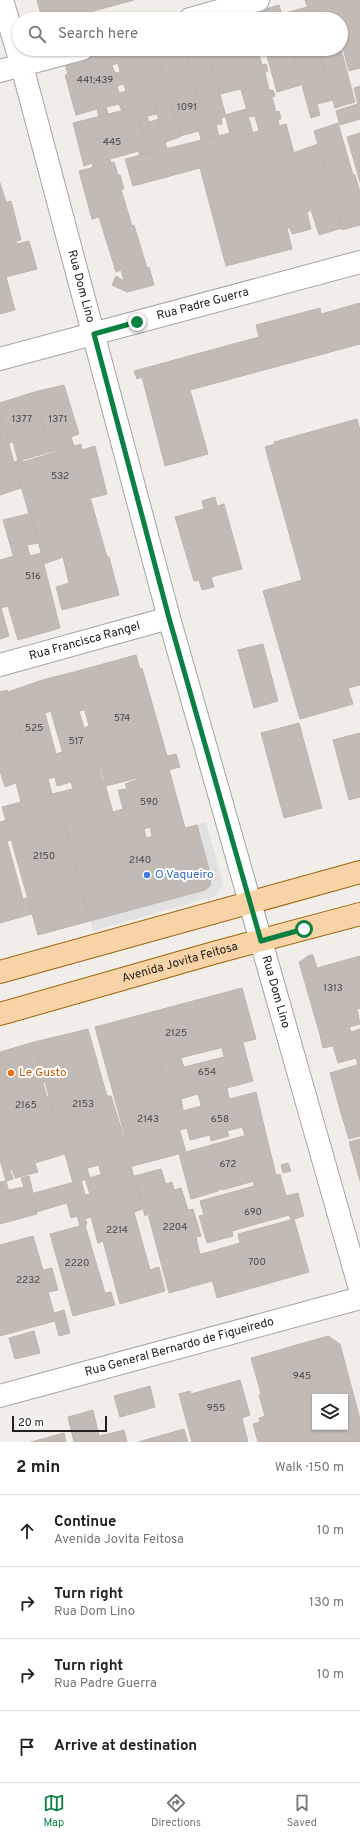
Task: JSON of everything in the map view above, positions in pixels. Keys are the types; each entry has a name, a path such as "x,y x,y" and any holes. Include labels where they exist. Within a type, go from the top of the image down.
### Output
{"main road":[{"path":"0,972 360,872"},
{"name":"Avenida Jovita Feitosa","path":"0,1014 360,914"}],"street":[{"name":"Rua Dom Lino","path":"2,0 12,33"},
{"path":"215,12 258,0"},
{"name":"Rua Dom Lino","path":"19,56 169,618 360,1289"},
{"path":"0,71 57,56"},
{"name":"Rua Padre Guerra","path":"0,359 360,262"},
{"name":"Rua Francisca Rangel","path":"0,665 169,618"},
{"name":"Rua General Bernardo de Figueiredo","path":"0,1396 360,1298"}],"shaded area":[{"path":"206,822 223,884 215,896 93,931 88,913 199,882 185,828"}],"building":[{"path":"37,0 134,0 90,12 40,12"},
{"path":"305,0 329,0 333,12 309,12"},
{"path":"329,0 360,0 360,68 349,71 345,56 348,56 348,12 333,12"},
{"path":"279,5 281,12 256,12"},
{"path":"307,7 309,12 289,12"},
{"path":"95,56 116,56 118,63 112,65 115,73 120,72 124,84 117,86 119,93 126,91 131,108 122,111 119,104 106,107 108,114 99,117 97,109 76,115 65,75 68,74 65,64"},
{"path":"115,56 141,56 157,114 147,116 149,122 159,119 167,149 148,153 136,107 131,108"},
{"path":"141,56 158,56 180,137 165,142"},
{"path":"158,56 187,56 209,138 201,140 199,131 180,136"},
{"path":"187,56 209,56 226,116 221,118 222,124 216,125 219,136 209,138"},
{"path":"209,56 231,56 241,89 220,94"},
{"path":"231,56 260,56 262,65 266,64 268,71 265,72 269,90 273,90 275,96 272,97 276,112 279,111 281,119 278,119 279,125 259,131 255,116 249,117"},
{"path":"267,56 294,56 301,85 277,92"},
{"path":"294,56 321,56 333,100 317,104 320,115 311,118"},
{"path":"321,56 343,56 355,102 335,108"},
{"path":"360,86 360,103 358,104 354,88"},
{"path":"360,103 360,119 340,125 336,111"},
{"path":"136,107 148,153 139,155 139,151 110,159 111,163 93,168 92,163 84,166 73,123"},
{"path":"246,109 253,133 231,138 225,115"},
{"path":"338,123 353,175 355,175 360,192 360,225 342,230 314,131"},
{"path":"286,124 310,211 307,212 311,229 292,234 290,228 287,228 292,249 226,266 200,168 133,186 125,159 230,133 231,138"},
{"path":"360,133 360,182 347,137"},
{"path":"318,144 342,228 319,235 293,153"},
{"path":"114,162 124,189 121,189 132,226 134,225 147,268 149,267 154,285 127,292 112,285 116,276 124,281 121,270 116,272 99,217 92,219 79,171"},
{"path":"0,183 6,202 0,204"},
{"path":"11,201 21,240 0,246 0,204"},
{"path":"29,241 37,269 6,277 15,310 0,314 0,246 16,242 17,244"},
{"path":"360,303 360,344 190,390 208,454 165,466 142,377 137,379 134,371 259,337 256,325 320,308 321,314"},
{"path":"64,385 79,434 71,437 74,446 50,452 34,392"},
{"path":"34,392 50,452 18,461 13,442 9,443 0,411 0,403"},
{"path":"0,411 21,488 0,495"},
{"path":"357,419 360,430 360,685 348,688 353,704 300,719 263,591 302,580 265,447 275,444 274,442"},
{"path":"81,444 82,450 95,446 107,494 29,514 14,462 22,459 23,462"},
{"path":"90,497 119,595 62,610 56,587 69,583 63,557 44,564 31,513"},
{"path":"215,497 217,506 224,504 242,569 211,577 214,587 202,590 199,580 194,581 175,517 204,509 202,501"},
{"path":"31,513 38,543 27,545 30,556 41,553 60,628 36,635 3,520"},
{"path":"14,556 36,635 18,640 8,606 1,608 0,604 0,560"},
{"path":"0,604 9,636 0,639"},
{"path":"263,644 278,701 254,708 238,650"},
{"path":"136,655 140,669 142,668 167,756 176,754 180,767 106,786 74,672"},
{"path":"74,672 84,710 79,711 84,728 89,726 103,781 73,789 42,680"},
{"path":"42,680 51,711 45,713 56,754 62,752 71,782 57,786 55,777 48,779 52,794 39,797 8,692"},
{"path":"7,690 39,797 21,802 16,783 5,787 0,771 0,692"},
{"path":"299,723 322,808 284,818 261,733"},
{"path":"360,733 360,797 349,800 333,740"},
{"path":"169,769 185,828 152,836 150,827 144,829 146,838 122,844 113,812 123,809 118,790 127,789 125,784 138,779 137,777"},
{"path":"104,781 122,844 197,825 211,877 210,886 205,890 90,921 56,793"},
{"path":"56,793 90,921 38,935 2,807"},
{"path":"6,820 11,840 7,841 23,899 27,898 32,914 0,923 0,822"},
{"path":"310,955 313,955 317,968 360,956 360,1008 357,1009 360,1024 320,1035 299,962"},
{"path":"242,988 256,1039 160,1063 164,1077 112,1089 95,1027"},
{"path":"349,1026 351,1032 360,1029 360,1064 358,1065 356,1058 338,1063 333,1046 323,1048 320,1035"},
{"path":"88,1029 107,1096 111,1096 133,1166 101,1175 99,1165 87,1168 90,1178 73,1183 34,1042"},
{"path":"34,1042 45,1082 43,1083 47,1097 49,1097 65,1154 35,1163 38,1172 15,1178 12,1169 10,1170 13,1179 6,1181 0,1160 0,1052"},
{"path":"243,1043 253,1081 227,1088 228,1094 200,1101 198,1094 181,1099 182,1105 173,1108 160,1063 181,1058 184,1067 224,1057 222,1048"},
{"path":"360,1064 360,1105 340,1110 330,1073"},
{"path":"164,1077 186,1152 133,1166 112,1089"},
{"path":"256,1092 265,1130 245,1135 242,1127 227,1131 229,1136 211,1141 210,1135 190,1140 187,1128 180,1130 173,1108 182,1105 183,1111 201,1106 200,1101 228,1094 230,1099"},
{"path":"360,1105 360,1136 349,1139 340,1110"},
{"path":"265,1130 276,1175 222,1190 222,1188 218,1191 191,1199 179,1154"},
{"path":"360,1139 360,1181 349,1142"},
{"path":"288,1163 291,1171 283,1173 281,1165"},
{"path":"131,1166 143,1209 134,1212 150,1270 159,1267 165,1291 120,1304 103,1241 98,1243 85,1195 90,1194 85,1179"},
{"path":"161,1169 166,1184 172,1182 174,1190 181,1188 188,1210 193,1209 201,1236 196,1237 200,1254 205,1253 212,1281 169,1293 148,1214 145,1216 134,1176"},
{"path":"280,1174 286,1196 298,1193 304,1216 291,1220 289,1215 232,1231 233,1236 207,1243 199,1216 204,1215 200,1201 254,1186 253,1181"},
{"path":"29,1176 33,1193 11,1200 8,1190 24,1187 21,1178"},
{"path":"81,1180 91,1217 85,1219 87,1224 85,1225 105,1293 111,1292 115,1305 73,1316 50,1234 80,1226 77,1216 71,1218 67,1203 36,1212 31,1194"},
{"path":"6,1181 11,1200 0,1203 0,1182"},
{"path":"31,1194 37,1214 0,1224 0,1203"},
{"path":"294,1219 309,1272 217,1298 205,1253 240,1243 238,1234"},
{"path":"33,1236 43,1270 52,1268 58,1290 48,1292 54,1313 64,1310 70,1333 59,1336 55,1321 0,1336 0,1245"},
{"path":"34,1331 40,1353 15,1359 9,1338"},
{"path":"328,1336 340,1344 360,1419 360,1442 258,1442 253,1424 260,1422 259,1418 265,1416 259,1395 261,1394 251,1358"},
{"path":"240,1380 250,1415 242,1418 248,1442 192,1442 179,1394 190,1391 191,1394"},
{"path":"150,1386 155,1407 120,1417 114,1396"},
{"path":"93,1410 99,1436 124,1430 127,1442 74,1442 68,1417"},
{"path":"184,1429 188,1442 138,1442"},
{"path":"64,1433 66,1442 31,1442"}],"place":[{"name":"O Vaqueiro","path":"147,875"},
{"name":"Le Gusto","path":"11,1073"}],"route":[{"path":"137,322 94,334 169,618 261,941 304,929"}]}
